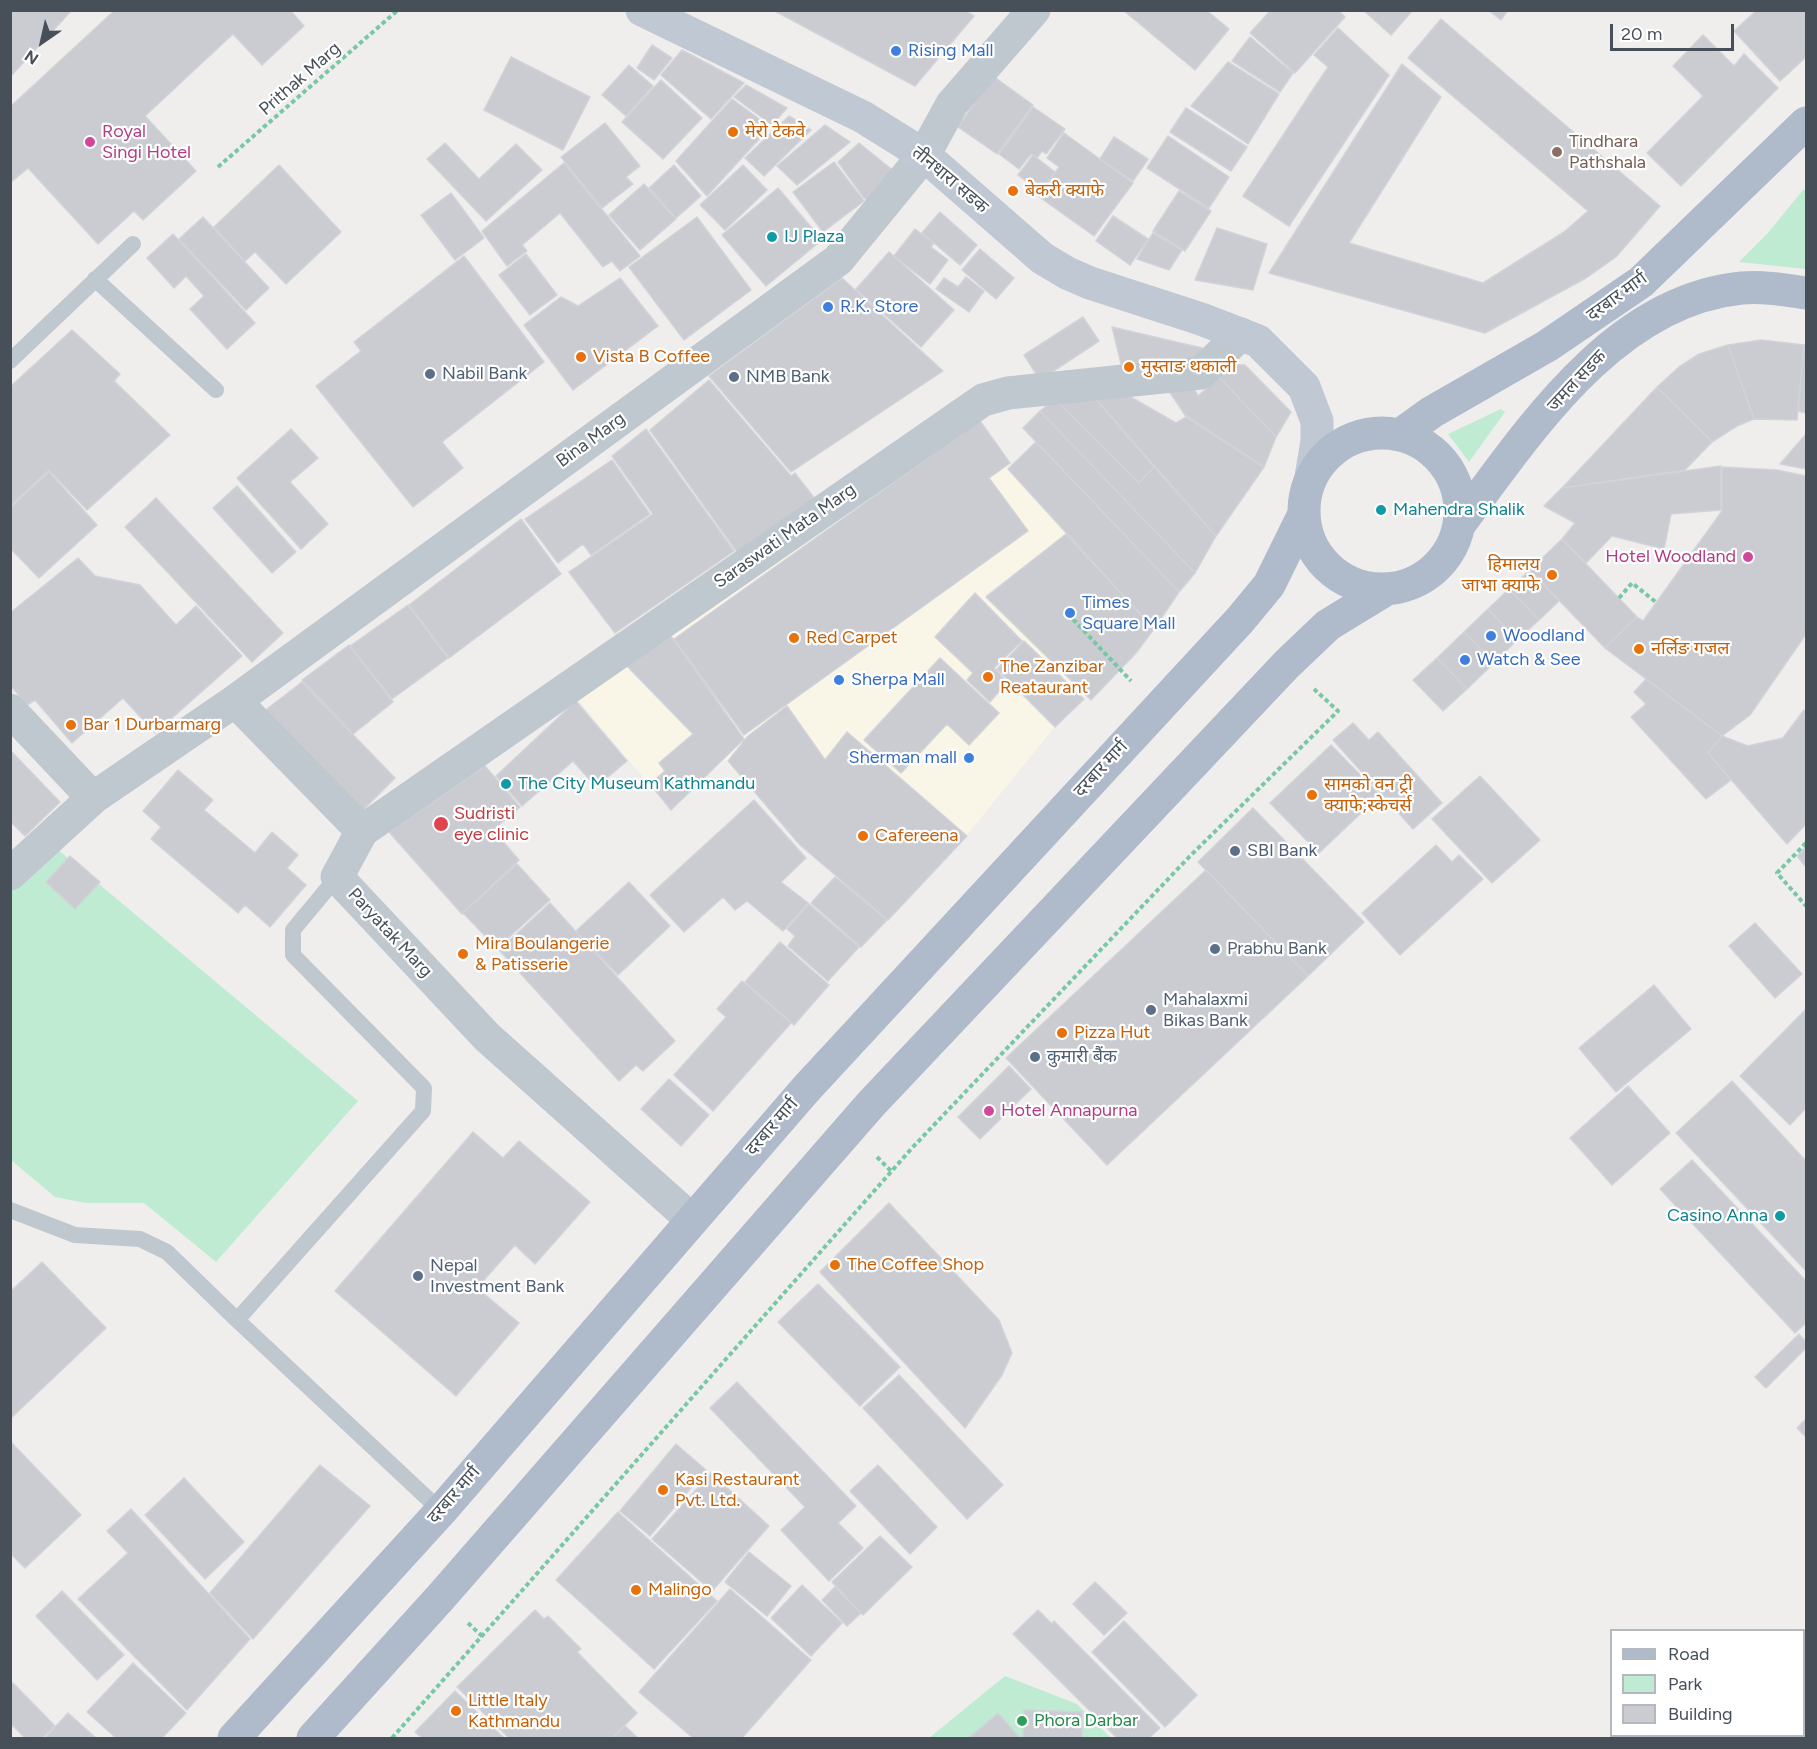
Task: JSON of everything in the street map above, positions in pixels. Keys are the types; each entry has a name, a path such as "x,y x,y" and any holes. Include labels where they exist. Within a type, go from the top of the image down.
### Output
{"main road":[{"name":"तीनधारा सडक","path":"642,10 862,117 924,155 1042,258 1067,273 1090,284 1250,337"},
{"name":"दरबार मार्ग","path":"1400,435 1432,412 1547,345 1641,282 1806,123"},
{"name":"जमल सडक","path":"1459,525 1575,378 1605,350 1654,317 1692,300 1743,288 1806,293"},
{"path":"1250,337 1304,387 1317,421 1317,441 1311,477 1305,495 1304,514 1308,538 1321,560 1339,577 1362,586 1387,589 1407,585 1426,576 1441,562 1453,545 1459,525 1459,501 1453,479 1440,459 1422,444 1400,435 1379,433 1348,441 1323,459 1311,477"},
{"name":"दरबार मार्ग","path":"234,1738 441,1511 806,1089 1240,620 1269,585 1304,514"},
{"path":"313,1738 448,1589 871,1104 1287,664 1328,625 1387,589"}],"street":[{"name":"Bina Marg","path":"235,701 837,260 924,155 952,104 1034,10"},
{"name":"Saraswati Mata Marg","path":"362,831 983,400 1008,393 1201,373 1250,337"},
{"path":"10,874 93,798 235,701 362,831"},
{"path":"10,710 93,798"},
{"name":"Paryatak Marg","path":"362,831 337,877 487,1037 692,1220"}],"lane":[{"path":"10,362 133,244"},
{"path":"95,279 216,390"},
{"path":"237,1320 423,1112 424,1088 293,955 293,930 337,877"},
{"path":"10,1210 75,1235 140,1239 167,1252 441,1511"}],"path":[{"name":"Prithak Marg","path":"218,167 398,10"},
{"path":"1619,598 1632,583 1657,603"},
{"path":"1068,614 1119,671 1158,707"},
{"path":"392,1738 912,1148 1191,855 1338,711"},
{"path":"1806,843 1777,873 1806,906"}],"shaded area":[{"name":"Sherpa Mall","path":"979,422 1009,464 1008,470 1066,534 985,595 1086,694 1057,724 966,836 887,919 799,845 725,760 671,810 578,700"}],"green space":[{"path":"1803,190 1806,190 1806,269 1739,262 1767,234"},
{"path":"1501,409 1505,412 1469,462 1448,434"},
{"path":"56,848 358,1101 216,1262 144,1203 86,1203 55,1197 11,1160 11,884"},
{"name":"Phora Darbar","path":"1005,1676 1077,1704 1111,1738 929,1738"}],"building":[{"path":"10,10 72,10 10,77"},
{"name":"Royal Singi Hotel","path":"115,10 290,10 304,26 262,65 233,34 145,116 196,171 143,220 134,211 98,244 28,168 10,183 10,107"},
{"name":"Rising Mall","path":"773,10 964,10 974,16 915,86"},
{"path":"1123,10 1206,10 1229,29 1195,70"},
{"path":"1271,10 1338,10 1345,17 1295,73 1250,33"},
{"path":"1363,10 1413,10 1391,35"},
{"path":"1488,10 1508,10 1501,20"},
{"path":"1757,10 1806,10 1806,57 1780,81 1734,31"},
{"name":"Tindhara Pathshala","path":"1441,19 1660,206 1616,257 1586,278 1485,333 1269,273 1402,64 1441,97 1349,243 1483,283 1564,232 1588,211 1408,58"},
{"path":"1338,28 1389,75 1289,226 1243,196 1328,67 1314,55"},
{"path":"1703,35 1734,66 1744,54 1778,88 1681,186 1647,153 1703,96 1673,66"},
{"path":"1250,37 1293,73 1280,92 1232,61"},
{"path":"652,45 672,58 654,80 637,68"},
{"path":"682,50 744,83 711,119 661,75"},
{"path":"511,57 590,97 563,150 484,110"},
{"path":"1228,62 1279,94 1248,144 1191,106"},
{"path":"629,65 653,86 626,116 602,95"},
{"path":"993,76 1033,105 997,154 958,127"},
{"path":"661,80 702,118 663,159 622,122"},
{"path":"746,85 787,108 772,125 734,97"},
{"path":"732,99 770,127 707,196 676,161"},
{"path":"1033,107 1065,129 1046,154 1042,151 1037,158 1031,154 1019,169 999,154"},
{"path":"1186,108 1247,147 1231,171 1170,132"},
{"path":"789,116 811,130 764,176 745,158"},
{"path":"605,123 640,166 626,177 633,184 602,208 561,157"},
{"path":"825,125 850,142 797,185 777,166"},
{"path":"1064,133 1133,183 1094,236 1038,196 1059,167 1047,158"},
{"path":"1168,136 1229,177 1209,208 1147,168"},
{"path":"1114,137 1148,159 1133,181 1100,159"},
{"path":"445,143 479,179 516,144 542,170 486,221 427,159"},
{"path":"859,143 900,176 876,205 864,198 838,162"},
{"path":"1033,155 1055,172 1040,192 1018,175"},
{"path":"834,162 864,201 823,232 793,192"},
{"path":"564,163 640,256 620,271 612,261 603,267 560,213 522,245 527,251 507,266 482,231"},
{"path":"279,165 341,232 286,284 255,252 245,261 214,227"},
{"path":"674,165 701,196 676,218 649,188"},
{"path":"743,165 767,190 725,230 700,205"},
{"path":"644,184 676,219 640,250 609,215"},
{"name":"IJ Plaza","path":"778,188 822,240 766,286 722,235"},
{"path":"1179,191 1211,211 1185,251 1153,231"},
{"path":"451,193 484,238 455,260 421,215"},
{"path":"940,212 977,245 960,265 922,233"},
{"path":"1113,216 1148,239 1130,265 1096,241"},
{"path":"203,217 269,288 246,310 179,239"},
{"path":"697,217 751,290 684,340 629,267"},
{"path":"1217,228 1267,244 1253,290 1195,280"},
{"path":"915,229 934,243 931,247 948,260 930,284 894,256"},
{"path":"1153,233 1182,250 1169,270 1137,259"},
{"path":"173,234 255,323 227,349 190,309 204,296 186,276 174,288 147,258"},
{"path":"980,249 1014,278 996,299 962,270"},
{"path":"889,252 954,310 921,347 856,289"},
{"path":"526,254 557,295 530,315 499,275"},
{"name":"Nabil Bank","path":"464,256 544,362 442,442 463,468 413,507 316,386 361,351 354,342"},
{"path":"966,277 984,291 969,312 936,289 944,278 958,287"},
{"path":"620,278 658,326 573,390 524,325 561,297 578,306"},
{"path":"842,278 943,371 791,472 709,376"},
{"path":"1083,317 1099,341 1040,380 1024,355"},
{"path":"1112,327 1202,348 1200,366 1124,376"},
{"path":"72,330 120,374 114,381 170,435 87,510 49,470 11,505 10,387"},
{"path":"1761,340 1804,345 1797,420 1754,419 1728,345"},
{"path":"1728,345 1754,419 1737,426 1712,442 1657,387 1679,367 1699,354"},
{"path":"1804,345 1806,345 1806,413 1798,411"},
{"path":"1222,364 1245,365 1291,412 1276,437 1219,377"},
{"path":"1187,377 1198,396 1219,377 1276,437 1264,467 1185,415 1165,385"},
{"path":"709,380 791,476 795,473 815,499 737,552 650,430"},
{"path":"1657,387 1712,442 1685,470 1562,488"},
{"path":"1122,392 1176,423 1186,417 1264,467 1216,536 1094,397"},
{"path":"1094,397 1154,467 1139,483 1055,399"},
{"path":"1055,399 1139,483 1154,467 1216,536 1195,573 1040,411"},
{"path":"1040,411 1195,573 1179,592 1023,428"},
{"path":"980,421 1010,463 989,478 1028,531 744,735 674,639"},
{"path":"291,429 318,458 290,482 328,524 301,549 237,478"},
{"path":"646,429 734,551 615,633 569,572 653,514 612,456"},
{"path":"1806,434 1806,469 1780,464"},
{"path":"1036,442 1179,592 1154,629 1008,469"},
{"path":"612,460 650,514 591,555 583,544 558,563 525,519"},
{"path":"1721,466 1721,510 1671,514 1664,549 1612,536 1586,563 1562,539 1575,523 1544,506 1562,488"},
{"name":"Hotel Woodland","path":"1722,467 1777,470 1806,476 1806,634 1750,715 1722,736 1605,648 1637,617 1643,621 1722,511"},
{"path":"49,472 97,525 39,578 10,548 10,508"},
{"path":"237,486 296,552 272,573 213,508"},
{"path":"156,498 283,633 252,662 125,527"},
{"path":"521,519 561,574 449,658 409,605"},
{"name":"Times Square Mall","path":"1066,534 1154,629 1136,653 1091,700 986,597"},
{"path":"1562,539 1637,617 1605,648 1530,570"},
{"path":"78,558 95,576 140,585 176,625 196,606 242,656 155,733 123,698 72,743 35,700 27,705 10,685 10,613"},
{"path":"1530,570 1559,601 1539,620 1509,589"},
{"path":"1509,589 1539,620 1517,640 1488,609"},
{"path":"975,593 1022,641 994,668 1007,682 990,702 967,680 973,673 935,637"},
{"path":"408,605 448,658 392,699 350,646"},
{"name":"Woodland","path":"1488,609 1517,640 1494,663 1464,632"},
{"name":"Watch & See","path":"1464,632 1494,663 1467,689 1437,658"},
{"path":"671,636 744,739 671,810 650,784 665,771 659,763 693,734 627,666"},
{"path":"1024,641 1084,699 1055,727 997,669"},
{"path":"349,645 393,702 353,734 302,680"},
{"path":"940,658 999,713 969,745 947,724 901,773 864,740"},
{"path":"1437,658 1467,689 1443,711 1413,680"},
{"path":"1646,679 1722,736 1708,753 1731,780 1706,799 1631,717 1646,704 1634,692"},
{"path":"302,682 395,778 362,811 263,712"},
{"path":"576,701 627,761 596,787 573,761 522,806 496,776"},
{"path":"787,706 825,760 847,732 967,836 888,920 800,845 728,761 748,736"},
{"path":"1804,710 1806,712 1806,824 1787,844 1708,753 1722,736 1748,746 1783,738"},
{"path":"1353,723 1369,740 1378,732 1442,803 1413,829 1333,740"},
{"path":"1331,745 1380,795 1319,853 1270,803"},
{"path":"10,750 60,802 25,836 10,821"},
{"path":"485,766 520,807 493,830 519,860 462,914 389,832"},
{"path":"178,770 213,800 204,810 255,853 272,832 298,855 287,868 306,885 270,927 245,905 238,913 151,839 161,827 143,811"},
{"path":"1480,776 1540,840 1492,883 1432,819"},
{"path":"754,800 806,858 781,882 808,903 783,931 747,901 735,910 723,897 684,932 650,895"},
{"path":"1253,808 1364,922 1308,976 1198,862"},
{"path":"1436,845 1452,862 1459,855 1483,879 1400,955 1362,913"},
{"path":"1806,847 1806,867 1797,856"},
{"path":"70,856 100,882 75,909 46,882"},
{"path":"517,864 550,900 497,948 463,913"},
{"path":"1206,870 1308,976 1107,1165 1006,1058"},
{"path":"835,877 887,920 861,947 811,903"},
{"path":"629,882 670,926 618,975 576,931"},
{"path":"550,903 675,1041 643,1071 636,1065 619,1081 499,950"},
{"path":"809,904 859,947 828,981 788,946 795,936 787,929"},
{"path":"1755,923 1802,974 1775,998 1729,946"},
{"path":"780,942 829,985 794,1025 745,982"},
{"path":"742,981 791,1023 713,1111 674,1075 726,1017 717,1009"},
{"path":"1654,985 1691,1029 1616,1092 1579,1048"},
{"path":"1806,1009 1806,1108 1790,1125 1740,1076"},
{"path":"1009,1066 1031,1089 980,1139 958,1117"},
{"path":"669,1079 709,1115 681,1146 641,1109"},
{"name":"Casino Anna","path":"1732,1081 1806,1161 1806,1271 1676,1133"},
{"path":"1628,1086 1670,1133 1612,1185 1570,1138"},
{"name":"Nepal Investment Bank","path":"473,1132 503,1158 519,1141 590,1202 535,1264 515,1245 477,1288 519,1323 456,1396 335,1291"},
{"path":"1692,1160 1806,1281 1806,1323 1795,1333 1660,1189"},
{"path":"889,1203 999,1320 1012,1353 1002,1375 965,1428 820,1272"},
{"path":"42,1262 106,1328 10,1419 10,1292"},
{"path":"818,1284 900,1367 860,1406 778,1322"},
{"path":"1799,1334 1806,1342 1806,1348 1766,1388 1755,1377"},
{"path":"899,1375 1003,1485 967,1519 863,1408"},
{"path":"737,1382 856,1506 838,1523 863,1548 829,1581 781,1530 805,1507 710,1408"},
{"path":"1806,1419 1806,1437 1797,1428"},
{"path":"10,1441 81,1515 25,1568 10,1553"},
{"name":"Kasi Restaurant Pvt. Ltd.","path":"676,1444 706,1470 650,1536 620,1511"},
{"path":"320,1465 370,1506 253,1639 210,1593"},
{"path":"878,1465 937,1527 910,1554 850,1491"},
{"path":"711,1473 769,1526 712,1591 652,1539"},
{"path":"184,1478 244,1542 205,1579 145,1515"},
{"path":"131,1509 250,1639 187,1710 78,1599 128,1553 107,1531"},
{"name":"Malingo","path":"618,1512 717,1601 654,1669 556,1580"},
{"path":"880,1536 912,1567 863,1615 832,1582"},
{"path":"749,1552 791,1586 767,1616 725,1582"},
{"path":"1095,1582 1127,1613 1104,1635 1073,1604"},
{"path":"802,1585 842,1623 811,1656 771,1618"},
{"path":"835,1587 861,1613 847,1626 822,1600"},
{"path":"730,1589 811,1660 742,1738 693,1738 639,1692"},
{"path":"62,1591 124,1655 97,1680 36,1616"},
{"path":"535,1610 544,1619 548,1616 581,1649 577,1652 637,1713 612,1738 509,1738 457,1687"},
{"path":"1038,1610 1052,1624 1054,1621 1160,1728 1149,1738 1117,1738 1013,1634"},
{"path":"1124,1621 1197,1695 1165,1727 1092,1652"},
{"path":"133,1663 186,1713 162,1738 116,1738 87,1712"},
{"path":"13,1683 55,1726 42,1738 25,1738 10,1723 10,1686"},
{"name":"Little Italy Kathmandu","path":"455,1691 504,1738 422,1738 415,1732"},
{"path":"1024,1710 1082,1712 1082,1738 1023,1738"},
{"path":"68,1713 96,1738 45,1738"},
{"path":"998,1713 1020,1738 969,1738"},
{"path":"625,1726 638,1738 612,1738"}],"place":[{"name":"Rising Mall","path":"896,51"},
{"name":"मेरो टेकवे","path":"733,132"},
{"name":"Royal Singi Hotel","path":"90,142"},
{"name":"Tindhara Pathshala","path":"1557,152"},
{"name":"बेकरी क्याफे","path":"1013,191"},
{"name":"IJ Plaza","path":"772,237"},
{"name":"R.K. Store","path":"828,307"},
{"name":"Vista B Coffee","path":"581,357"},
{"name":"मुस्ताङ थकाली","path":"1129,367"},
{"name":"Nabil Bank","path":"430,374"},
{"name":"NMB Bank","path":"734,377"},
{"name":"Mahendra Shalik","path":"1381,510"},
{"name":"Hotel Woodland","path":"1748,557"},
{"name":"हिमालय जाभा क्याफे","path":"1552,575"},
{"name":"Times Square Mall","path":"1070,613"},
{"name":"Woodland","path":"1491,636"},
{"name":"Red Carpet","path":"794,638"},
{"name":"नर्लिङ गजल","path":"1639,649"},
{"name":"Watch & See","path":"1465,660"},
{"name":"The Zanzibar Reataurant","path":"988,677"},
{"name":"Sherpa Mall","path":"839,680"},
{"name":"Bar 1 Durbarmarg","path":"71,725"},
{"name":"Sherman mall","path":"969,758"},
{"name":"The City Museum Kathmandu","path":"506,784"},
{"name":"सामको वन ट्री क्याफे;स्केचर्स","path":"1312,795"},
{"name":"Sudristi eye clinic","path":"441,824"},
{"name":"Cafereena","path":"863,836"},
{"name":"SBI Bank","path":"1235,851"},
{"name":"Prabhu Bank","path":"1215,949"},
{"name":"Mira Boulangerie & Patisserie","path":"463,954"},
{"name":"Mahalaxmi Bikas Bank","path":"1151,1010"},
{"name":"Pizza Hut","path":"1062,1033"},
{"name":"कुमारी बैंक","path":"1035,1057"},
{"name":"Hotel Annapurna","path":"989,1111"},
{"name":"Casino Anna","path":"1780,1216"},
{"name":"The Coffee Shop","path":"835,1265"},
{"name":"Nepal Investment Bank","path":"418,1276"},
{"name":"Kasi Restaurant Pvt. Ltd.","path":"663,1490"},
{"name":"Malingo","path":"636,1590"},
{"name":"Little Italy Kathmandu","path":"456,1711"},
{"name":"Phora Darbar","path":"1022,1721"}]}
